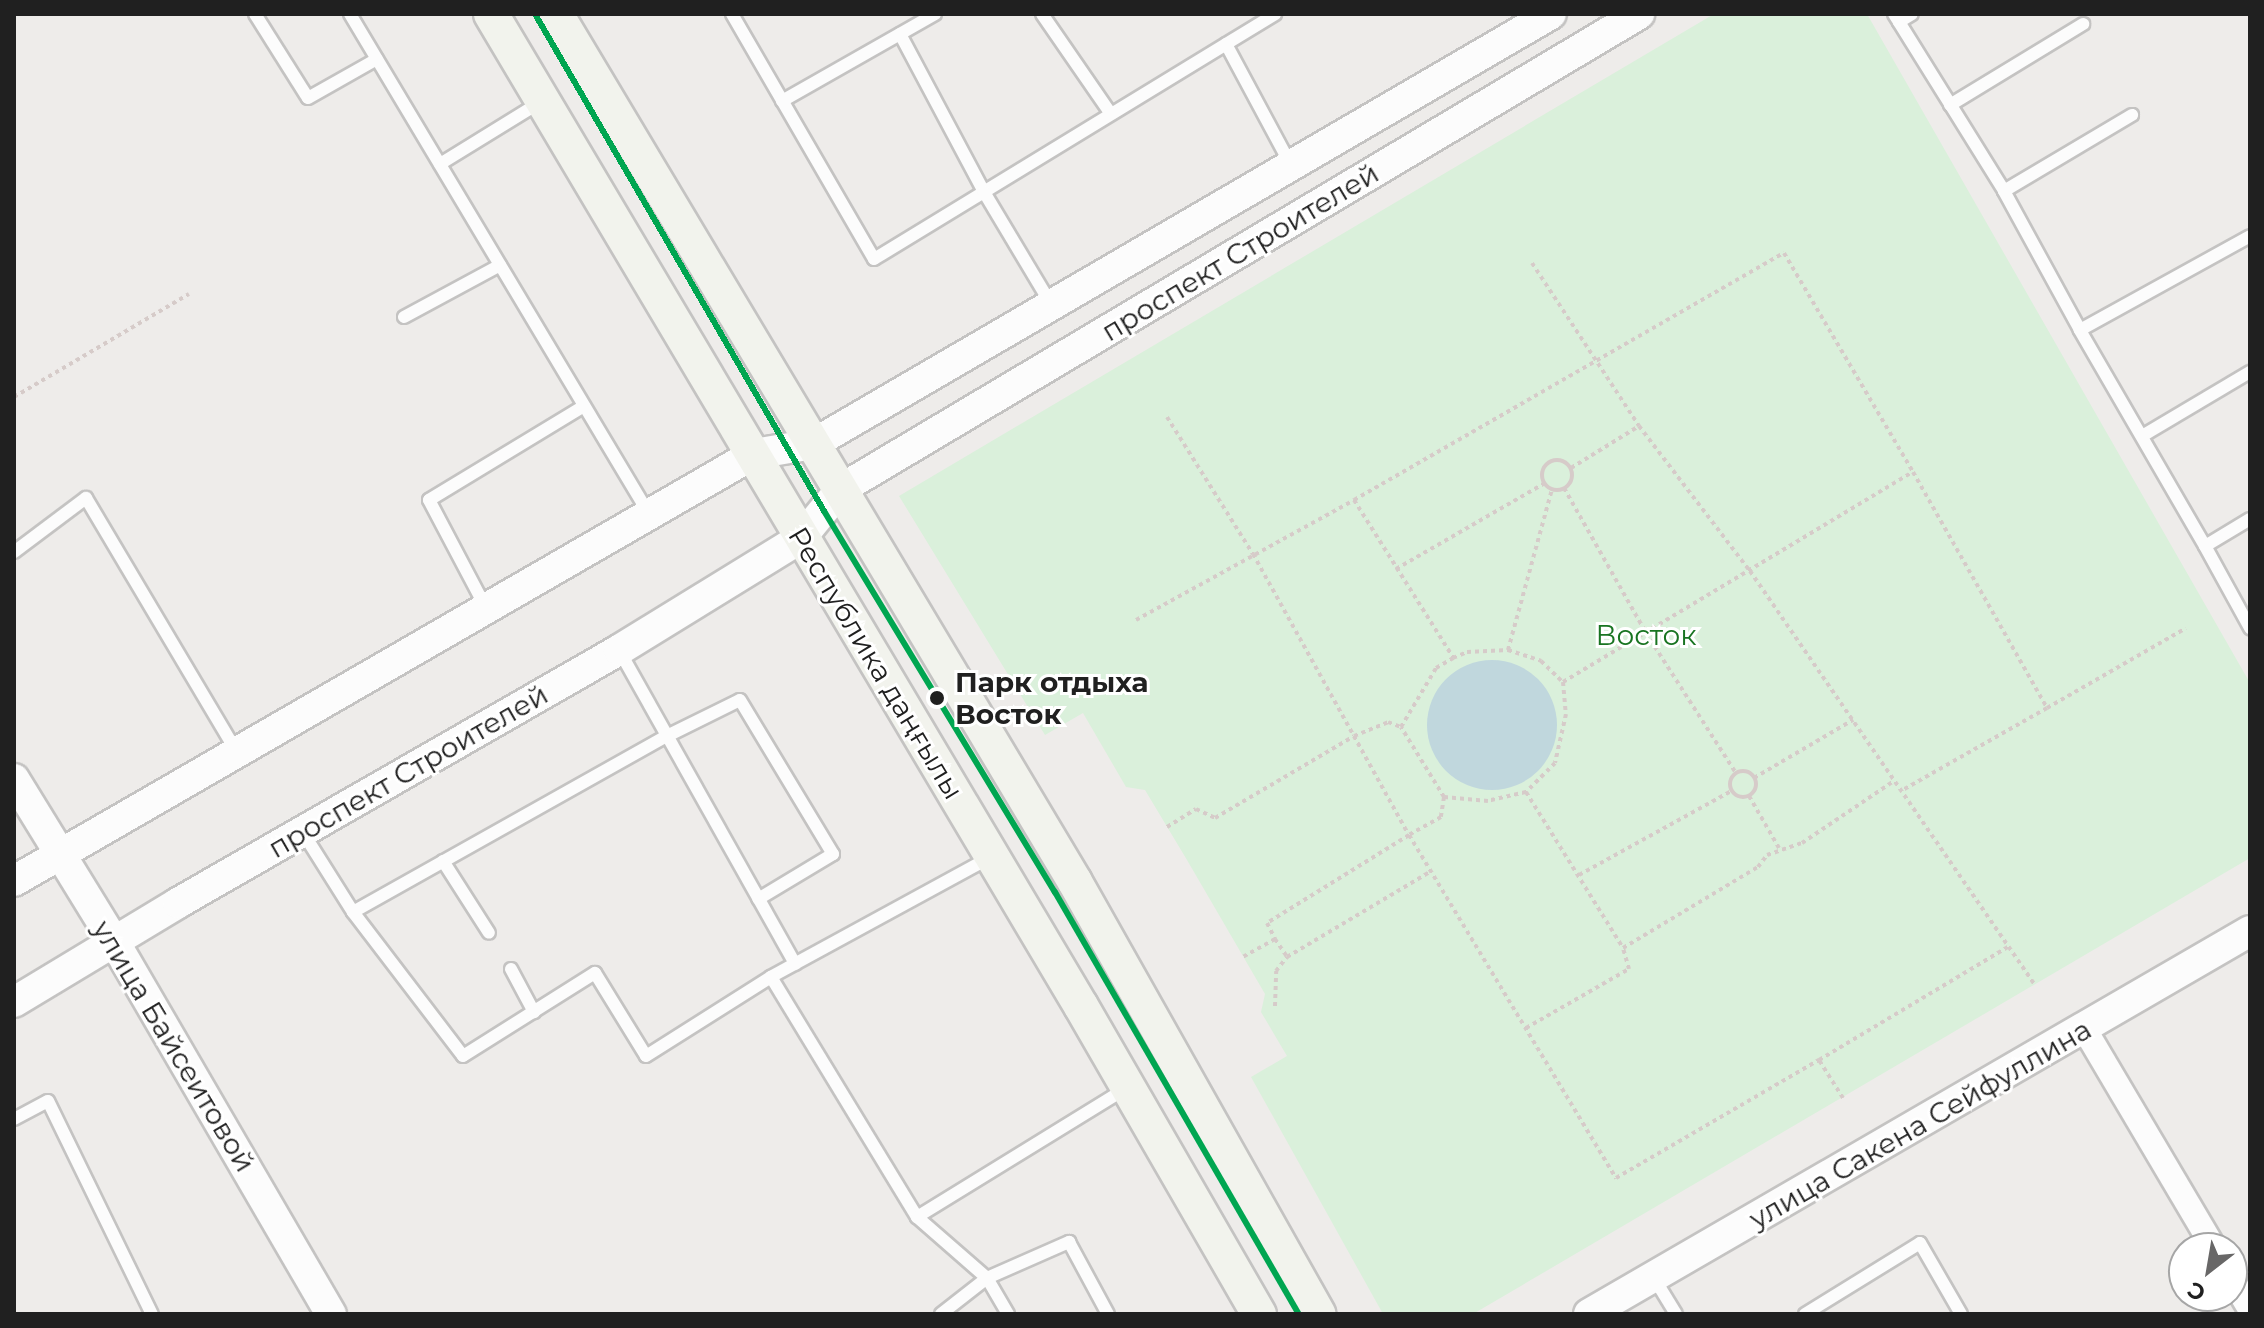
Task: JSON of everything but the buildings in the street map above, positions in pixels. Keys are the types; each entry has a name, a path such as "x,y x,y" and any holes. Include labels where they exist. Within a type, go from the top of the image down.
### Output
{"main road":[{"name":"Республика даңғылы","path":"491,14 1128,1087 1259,1314"},
{"path":"556,14 1075,882 1318,1314"}],"street":[{"name":"проспект Строителей","path":"14,1002 302,831 619,650 801,538 841,489 1639,14"},
{"name":"проспект Строителей","path":"813,444 1543,16"},
{"path":"14,881 754,454 813,444"},
{"name":"улица Байсеитовой","path":"14,779 115,943 326,1312"},
{"name":"улица Сакена Сейфуллина","path":"1589,1314 2085,1030 2250,931"},
{"path":"2085,1030 2205,1232"}],"lane":[{"path":"255,14 308,98 377,59"},
{"path":"350,14 649,514"},
{"path":"732,14 874,259 1275,14"},
{"path":"782,101 935,14"},
{"path":"1042,14 1111,114"},
{"path":"1912,14 1896,18 2004,191 2250,628"},
{"path":"1950,105 2083,24"},
{"path":"900,34 984,192 1051,304"},
{"path":"1226,44 1291,165"},
{"path":"440,164 543,101"},
{"path":"2004,191 2132,115"},
{"path":"2080,330 2250,236"},
{"path":"404,317 500,265"},
{"path":"2142,436 2250,372"},
{"path":"486,608 429,500 584,406"},
{"path":"14,552 86,498 237,752"},
{"path":"2205,546 2250,519"},
{"path":"619,650 795,964"},
{"path":"353,912 667,736 740,700 833,854 758,899"},
{"path":"302,831 353,912 463,1056 595,973 646,1056 771,977 991,856"},
{"path":"443,861 489,933"},
{"path":"511,969 534,1012"},
{"path":"771,977 917,1217 987,1278 1008,1314"},
{"path":"917,1217 1128,1087"},
{"path":"14,1119 48,1101 152,1314"},
{"path":"941,1314 987,1278 1069,1242 1108,1314"},
{"path":"1805,1314 1920,1243 1961,1314"},
{"path":"1654,1278 1676,1314"}],"path":[{"path":"1136,620 1354,500 1597,357 1784,253 2047,708"},
{"path":"1532,263 1597,357 1639,426 1750,571 2035,985"},
{"path":"14,397 189,294"},
{"path":"1167,417 1253,554 1409,835 1616,1178 2009,947"},
{"path":"1571,468 1639,426"},
{"path":"1560,460 1571,468 1572,476 1564,488 1552,489 1545,483 1544,470 1553,461 1560,460"},
{"path":"1563,682 1913,472"},
{"path":"1396,569 1545,483"},
{"path":"1564,488 1646,633 1736,773"},
{"path":"1508,650 1552,489"},
{"path":"1354,500 1453,658"},
{"path":"1901,791 2186,628"},
{"path":"1401,727 1436,668 1467,652 1508,650 1541,661 1563,682 1566,714 1555,763 1526,792 1488,801 1444,797"},
{"path":"1754,778 1853,720"},
{"path":"1167,827 1196,809 1215,818 1354,736 1388,722 1401,727 1444,797 1441,817 1267,923 1287,957"},
{"path":"1746,772 1754,778 1755,788 1749,796 1742,798 1731,791 1730,784 1736,773 1746,772"},
{"path":"1623,948 1758,867 1767,855 1779,848 1802,843 1894,781"},
{"path":"1578,875 1731,791"},
{"path":"1526,792 1623,948 1629,969 1526,1028"},
{"path":"1749,796 1779,848"},
{"path":"1275,1006 1276,971 1287,957 1431,871"},
{"path":"1243,957 1275,939"},
{"path":"1819,1060 1843,1098"}],"green space":[{"name":"Восток","path":"1714,14 1867,14 2250,683 2250,858 1473,1314 1383,1314 1251,1077 1287,1056 1261,1012 1265,994 1187,860 1145,790 1126,787 1083,713 1045,735 899,496"}],"water":[{"path":"1492,660 1517,665 1538,679 1552,700 1557,725 1552,750 1538,771 1517,785 1492,790 1467,785 1446,771 1432,750 1427,725 1432,700 1446,679 1467,665"}],"transit line":[{"path":"535,14 824,511 1055,892 1299,1314"}],"place":[{"name":"Парк отдыха Восток","path":"937,698"}]}
